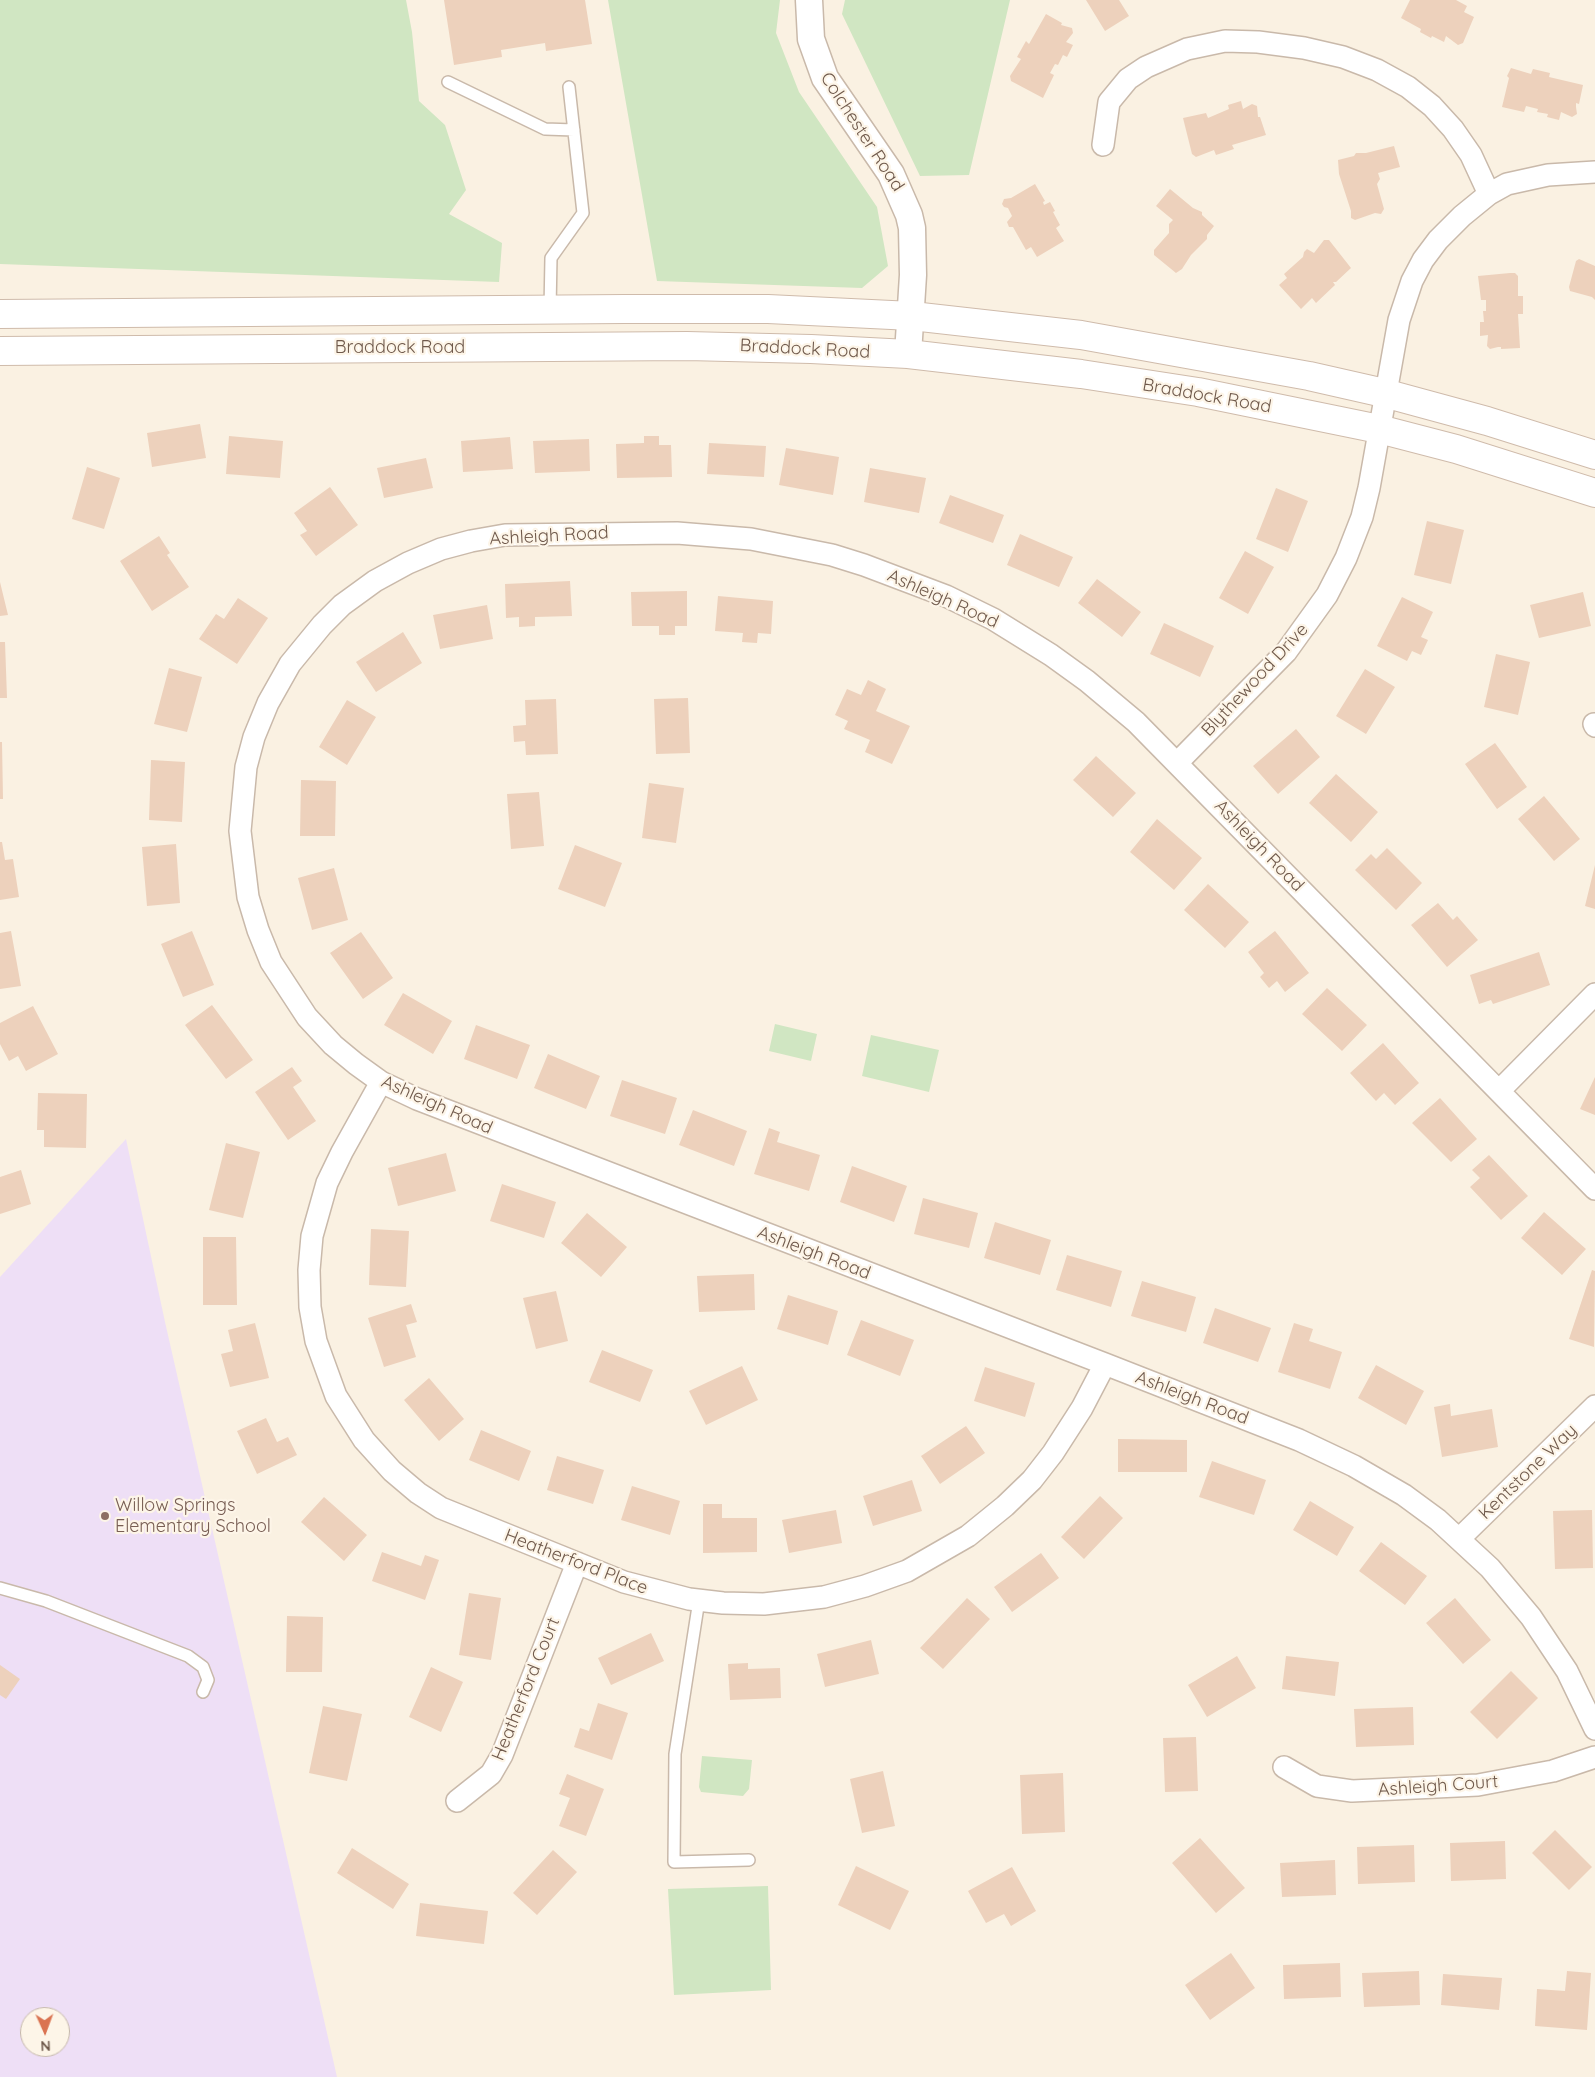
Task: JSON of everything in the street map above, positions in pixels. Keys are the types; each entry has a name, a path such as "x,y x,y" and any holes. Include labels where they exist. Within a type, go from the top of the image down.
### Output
{"main road":[{"name":"Braddock Road","path":"0,314 768,309 912,316 1081,336 1237,362 1384,393 1595,455"},
{"name":"Braddock Road","path":"0,351 687,346 908,354 1081,374 1198,392 1379,429 1456,449 1595,494"}],"street":[{"name":"Colchester Road","path":"809,0 811,40 825,78 891,174 909,215 912,228 914,275 908,354"},
{"path":"1103,145 1109,102 1128,79 1140,71 1171,54 1187,49 1225,41 1258,42 1304,48 1343,58 1377,70 1408,87 1432,106 1453,129 1472,156 1489,194"},
{"name":"Blythewood Drive","path":"1178,763 1286,652 1327,595 1346,558 1362,517 1399,320 1412,281 1438,240 1462,216 1489,194 1507,184 1548,175 1595,172"},
{"name":"Ashleigh Road","path":"1595,1188 1136,722 1087,681 1051,655 993,619 909,580 832,555 751,539 677,533 598,533 505,535 471,541 408,562 358,592 322,625 298,653 268,703 254,738 246,767 241,800 240,831 248,897 258,930 271,962 307,1017 333,1045 381,1082 416,1100 1105,1364 1298,1440 1354,1466 1404,1495 1460,1538 1490,1568 1531,1617 1567,1671 1595,1729"},
{"path":"1500,1090 1595,994"},
{"name":"Heatherford Place","path":"381,1082 327,1183 312,1236 309,1270 310,1307 316,1341 328,1378 345,1411 364,1440 392,1471 418,1493 461,1518 655,1592 699,1600 764,1604 824,1598 865,1586 931,1559 968,1536 1005,1506 1032,1480 1053,1453 1077,1416 1105,1364"},
{"name":"Kentstone Way","path":"1460,1538 1595,1406"},
{"name":"Heatherford Court","path":"457,1801 491,1774 502,1755 577,1563"},
{"name":"Ashleigh Court","path":"1284,1767 1317,1786 1352,1791 1478,1785 1553,1771 1595,1757"}],"lane":[{"path":"448,82 545,129 574,130"},
{"path":"550,309 551,258 582,213 569,87"},
{"path":"0,1588 46,1601 188,1656 203,1667 208,1680 203,1692"},
{"path":"699,1600 675,1754 674,1862 749,1860"}],"shaded area":[{"name":"Willow Springs Elementary School","path":"126,1139 165,1322 337,2077 0,2077 0,1277"}],"green space":[{"path":"0,0 406,0 412,32 419,101 445,125 466,190 449,214 502,243 499,282 0,264"},
{"path":"608,0 780,0 776,33 799,92 877,207 888,266 862,288 657,281"},
{"path":"845,0 1010,0 969,175 920,176 842,14"},
{"path":"775,1024 817,1034 811,1061 769,1051"},
{"path":"871,1035 939,1050 929,1092 862,1076"},
{"path":"702,1756 752,1760 749,1789 743,1796 701,1792 699,1787"},
{"path":"768,1886 771,1990 674,1995 668,1889"}],"building":[{"path":"444,0 585,0 592,44 546,51 545,43 501,50 502,57 454,65"},
{"path":"1086,0 1119,0 1129,16 1105,31"},
{"path":"1410,0 1456,0 1467,6 1464,12 1474,17 1463,43 1458,45 1446,36 1444,42 1432,36 1431,38 1420,32 1421,29 1401,18"},
{"path":"1046,14 1062,23 1061,25 1072,28 1073,33 1066,42 1073,45 1067,57 1063,55 1058,65 1055,64 1050,73 1054,75 1043,98 1011,81 1010,76 1021,59 1017,57 1026,41 1029,44"},
{"path":"1511,68 1531,74 1533,69 1550,73 1549,77 1583,85 1579,104 1576,103 1577,114 1572,117 1561,112 1559,120 1547,117 1548,114 1537,112 1538,109 1526,106 1524,112 1502,107 1509,78 1507,76"},
{"path":"1241,101 1243,109 1252,104 1257,106 1258,117 1260,117 1266,135 1232,145 1234,149 1216,155 1214,150 1196,157 1192,154 1183,118 1206,113 1208,118 1229,109 1228,105"},
{"path":"1394,146 1400,167 1378,173 1380,179 1377,184 1384,209 1381,214 1375,213 1355,220 1351,218 1351,211 1339,174 1338,160 1354,156 1356,153 1366,153"},
{"path":"1035,184 1045,201 1043,202 1044,205 1050,202 1055,211 1053,212 1060,225 1056,228 1064,241 1037,257 1031,247 1026,250 1013,227 1009,227 1007,222 1012,216 1008,208 1002,204 1004,199 1011,198"},
{"path":"1170,189 1193,208 1202,212 1202,215 1214,226 1207,235 1207,239 1191,255 1182,269 1176,273 1154,255 1154,250 1169,233 1169,224 1173,220 1156,206"},
{"path":"1324,240 1329,240 1351,268 1336,282 1333,282 1335,285 1316,303 1312,298 1301,309 1279,285 1287,278 1284,274 1303,257 1307,249 1314,253"},
{"path":"1579,259 1595,266 1595,300 1592,297 1570,291 1569,287 1576,261"},
{"path":"1515,273 1518,276 1518,296 1523,296 1523,314 1518,314 1520,348 1501,349 1501,347 1498,347 1490,349 1487,346 1488,335 1480,336 1480,322 1484,322 1483,311 1486,311 1486,300 1481,300 1478,276"},
{"path":"200,424 206,458 152,467 147,433"},
{"path":"229,436 283,441 280,478 226,474"},
{"path":"644,436 659,436 659,445 671,445 672,477 617,478 616,444 644,443"},
{"path":"510,437 513,469 463,472 461,441"},
{"path":"589,439 590,471 535,473 533,441"},
{"path":"709,443 766,446 764,477 707,474"},
{"path":"786,448 839,457 833,495 779,485"},
{"path":"426,458 433,488 384,498 377,468"},
{"path":"87,467 120,478 104,529 72,519"},
{"path":"870,468 926,478 919,513 864,502"},
{"path":"330,487 358,525 316,556 300,535 307,531 294,513"},
{"path":"1276,488 1308,501 1288,552 1256,539"},
{"path":"950,495 1004,515 993,543 939,523"},
{"path":"1427,521 1464,530 1451,584 1414,575"},
{"path":"1020,534 1073,557 1059,587 1007,565"},
{"path":"159,536 170,553 167,555 189,587 152,611 120,561"},
{"path":"1245,551 1274,567 1248,614 1219,598"},
{"path":"1097,579 1141,612 1122,637 1078,603"},
{"path":"570,581 572,616 535,617 535,626 519,627 519,617 506,618 505,584"},
{"path":"0,582 8,615 0,616"},
{"path":"687,591 687,626 675,626 675,635 659,635 659,626 632,626 631,592"},
{"path":"1583,592 1591,626 1539,638 1530,605"},
{"path":"718,596 773,601 771,634 758,633 757,643 742,642 743,633 715,631"},
{"path":"1402,597 1433,612 1421,637 1428,640 1421,655 1412,651 1407,661 1377,646"},
{"path":"238,598 268,618 237,664 199,639 216,614 224,619"},
{"path":"487,605 493,639 440,649 433,615"},
{"path":"1164,623 1214,646 1200,677 1150,654"},
{"path":"403,632 422,663 376,692 356,662"},
{"path":"0,642 5,642 7,698 0,698"},
{"path":"1496,654 1530,662 1518,715 1484,707"},
{"path":"169,668 202,677 187,732 154,724"},
{"path":"1365,669 1395,687 1366,734 1336,716"},
{"path":"868,680 886,689 876,711 910,726 892,764 865,752 870,740 844,729 848,721 835,715 847,689 861,695"},
{"path":"688,698 690,753 656,754 654,699"},
{"path":"556,699 558,754 526,755 525,741 514,742 513,726 526,725 525,700"},
{"path":"347,700 376,717 347,765 319,747"},
{"path":"1296,729 1320,757 1278,794 1253,766"},
{"path":"0,742 2,742 3,799 0,799"},
{"path":"1495,743 1527,787 1497,809 1465,764"},
{"path":"1096,756 1136,793 1113,817 1073,780"},
{"path":"151,760 185,762 182,822 149,820"},
{"path":"1336,774 1378,812 1351,842 1309,803"},
{"path":"301,780 336,781 335,836 300,836"},
{"path":"649,783 684,788 676,843 642,838"},
{"path":"539,792 544,846 511,849 507,794"},
{"path":"1544,796 1580,839 1554,861 1518,819"},
{"path":"1157,819 1202,858 1174,890 1130,852"},
{"path":"0,842 2,842 5,860 13,859 19,897 0,900"},
{"path":"176,844 180,903 147,906 142,847"},
{"path":"575,845 622,863 605,907 558,889"},
{"path":"1387,848 1422,883 1396,910 1355,870 1371,854 1376,859"},
{"path":"1595,865 1595,909 1585,906"},
{"path":"334,868 348,920 312,930 298,878"},
{"path":"1208,884 1249,922 1225,948 1184,910"},
{"path":"1438,903 1453,920 1457,916 1478,940 1447,967 1411,925"},
{"path":"11,931 21,986 0,989 0,933"},
{"path":"192,931 214,985 183,997 161,944"},
{"path":"1275,931 1309,973 1285,992 1277,981 1269,988 1260,977 1264,973 1248,952"},
{"path":"361,932 393,978 363,999 330,953"},
{"path":"1539,952 1550,985 1493,1004 1491,1000 1479,1004 1470,975"},
{"path":"1327,988 1367,1025 1342,1051 1302,1014"},
{"path":"403,993 452,1021 433,1054 384,1025"},
{"path":"212,1005 253,1060 226,1079 185,1025"},
{"path":"33,1006 58,1054 26,1071 18,1056 9,1061 0,1044 0,1023"},
{"path":"476,1025 530,1045 517,1079 464,1059"},
{"path":"1383,1043 1419,1083 1395,1105 1384,1093 1376,1101 1350,1073"},
{"path":"548,1054 600,1076 586,1109 534,1088"},
{"path":"292,1067 302,1081 293,1087 316,1121 288,1140 255,1092"},
{"path":"1595,1077 1595,1115 1580,1109"},
{"path":"622,1080 677,1098 665,1134 610,1116"},
{"path":"38,1093 87,1094 86,1148 44,1147 44,1130 37,1130"},
{"path":"1440,1098 1477,1139 1451,1162 1412,1123"},
{"path":"693,1110 747,1131 734,1166 679,1145"},
{"path":"769,1128 780,1132 777,1142 820,1155 809,1191 754,1174"},
{"path":"226,1143 260,1152 243,1218 209,1210"},
{"path":"446,1153 456,1191 398,1206 388,1168"},
{"path":"1489,1155 1528,1196 1501,1220 1470,1187 1480,1178 1472,1170"},
{"path":"852,1166 907,1186 894,1222 840,1202"},
{"path":"21,1170 31,1204 0,1214 0,1177"},
{"path":"502,1184 556,1202 544,1238 490,1221"},
{"path":"923,1198 978,1213 969,1248 914,1234"},
{"path":"1544,1212 1586,1249 1562,1275 1521,1238"},
{"path":"587,1213 627,1247 601,1277 561,1243"},
{"path":"995,1222 1051,1240 1040,1275 984,1258"},
{"path":"371,1229 409,1231 406,1287 369,1285"},
{"path":"203,1237 236,1237 237,1305 203,1305"},
{"path":"1067,1255 1122,1271 1111,1307 1056,1290"},
{"path":"1592,1270 1595,1271 1594,1347 1569,1339"},
{"path":"754,1274 755,1310 699,1312 697,1276"},
{"path":"1142,1281 1196,1297 1186,1332 1131,1316"},
{"path":"556,1291 568,1341 536,1349 523,1298"},
{"path":"788,1295 838,1311 828,1345 777,1329"},
{"path":"411,1304 417,1322 406,1325 416,1357 384,1367 368,1318"},
{"path":"1215,1308 1271,1328 1258,1362 1203,1343"},
{"path":"861,1320 914,1340 900,1376 847,1355"},
{"path":"255,1323 269,1378 230,1387 221,1354 233,1351 228,1330"},
{"path":"1294,1323 1313,1329 1309,1341 1342,1352 1330,1389 1278,1372"},
{"path":"602,1350 653,1370 640,1402 589,1382"},
{"path":"1376,1365 1424,1391 1406,1425 1358,1398"},
{"path":"742,1366 758,1400 706,1425 689,1391"},
{"path":"985,1367 1035,1383 1025,1417 974,1401"},
{"path":"429,1378 464,1419 439,1441 404,1400"},
{"path":"1450,1404 1451,1416 1492,1409 1498,1447 1442,1457 1434,1407"},
{"path":"266,1418 277,1442 288,1437 297,1455 257,1474 237,1431"},
{"path":"966,1426 985,1453 940,1484 921,1456"},
{"path":"481,1430 531,1451 519,1481 469,1460"},
{"path":"1118,1439 1187,1440 1187,1472 1118,1472"},
{"path":"557,1456 604,1470 593,1504 547,1490"},
{"path":"1212,1461 1266,1480 1254,1515 1199,1497"},
{"path":"912,1480 922,1511 873,1526 863,1496"},
{"path":"632,1486 680,1501 670,1535 621,1520"},
{"path":"1100,1496 1123,1518 1084,1559 1061,1537"},
{"path":"324,1497 367,1535 344,1561 301,1522"},
{"path":"1310,1501 1354,1527 1337,1556 1293,1530"},
{"path":"703,1504 722,1504 722,1518 757,1518 757,1552 703,1553"},
{"path":"836,1510 842,1543 789,1553 782,1520"},
{"path":"1592,1510 1593,1568 1555,1569 1553,1511"},
{"path":"1381,1542 1427,1576 1405,1605 1359,1571"},
{"path":"382,1552 421,1566 425,1555 439,1560 425,1600 372,1581"},
{"path":"1041,1553 1059,1578 1012,1612 994,1587"},
{"path":"469,1593 501,1598 491,1660 459,1655"},
{"path":"967,1598 990,1619 943,1669 920,1648"},
{"path":"1455,1598 1491,1640 1463,1664 1426,1623"},
{"path":"287,1616 323,1617 322,1672 286,1672"},
{"path":"651,1633 664,1661 611,1685 598,1658"},
{"path":"871,1640 879,1674 825,1687 817,1654"},
{"path":"1237,1656 1256,1688 1207,1717 1188,1685"},
{"path":"1286,1656 1339,1662 1335,1696 1282,1689"},
{"path":"748,1663 748,1669 780,1668 781,1698 730,1700 728,1664"},
{"path":"0,1665 20,1679 6,1699 0,1695"},
{"path":"431,1667 463,1682 441,1732 409,1717"},
{"path":"1511,1671 1538,1698 1497,1739 1470,1712"},
{"path":"598,1703 628,1713 612,1760 574,1747 580,1728 589,1731"},
{"path":"323,1706 362,1714 347,1781 309,1773"},
{"path":"1413,1707 1414,1745 1356,1747 1354,1709"},
{"path":"1196,1737 1198,1791 1165,1792 1163,1738"},
{"path":"883,1771 895,1826 862,1833 850,1779"},
{"path":"1063,1773 1065,1832 1022,1834 1020,1775"},
{"path":"567,1774 604,1789 586,1836 559,1826 570,1798 559,1794"},
{"path":"1555,1830 1592,1867 1569,1890 1532,1853"},
{"path":"1200,1838 1245,1888 1216,1913 1172,1863"},
{"path":"1505,1841 1506,1879 1451,1881 1450,1843"},
{"path":"1414,1845 1415,1882 1358,1884 1357,1847"},
{"path":"352,1848 409,1884 393,1909 337,1873"},
{"path":"553,1850 577,1872 537,1915 513,1893"},
{"path":"1335,1860 1336,1895 1282,1897 1280,1863"},
{"path":"856,1866 909,1891 890,1930 838,1905"},
{"path":"1012,1867 1036,1911 1011,1926 1004,1914 986,1923 968,1891"},
{"path":"420,1903 488,1911 484,1944 416,1936"},
{"path":"1231,1953 1255,1988 1210,2020 1185,1985"},
{"path":"1340,1963 1341,1997 1284,1999 1283,1965"},
{"path":"1419,1971 1420,2005 1364,2007 1362,1973"},
{"path":"1567,1971 1591,1973 1587,2030 1535,2026 1537,1989 1565,1991"},
{"path":"1443,1974 1502,1978 1499,2010 1441,2005"}],"place":[{"name":"Willow Springs Elementary School","path":"105,1516"}]}
